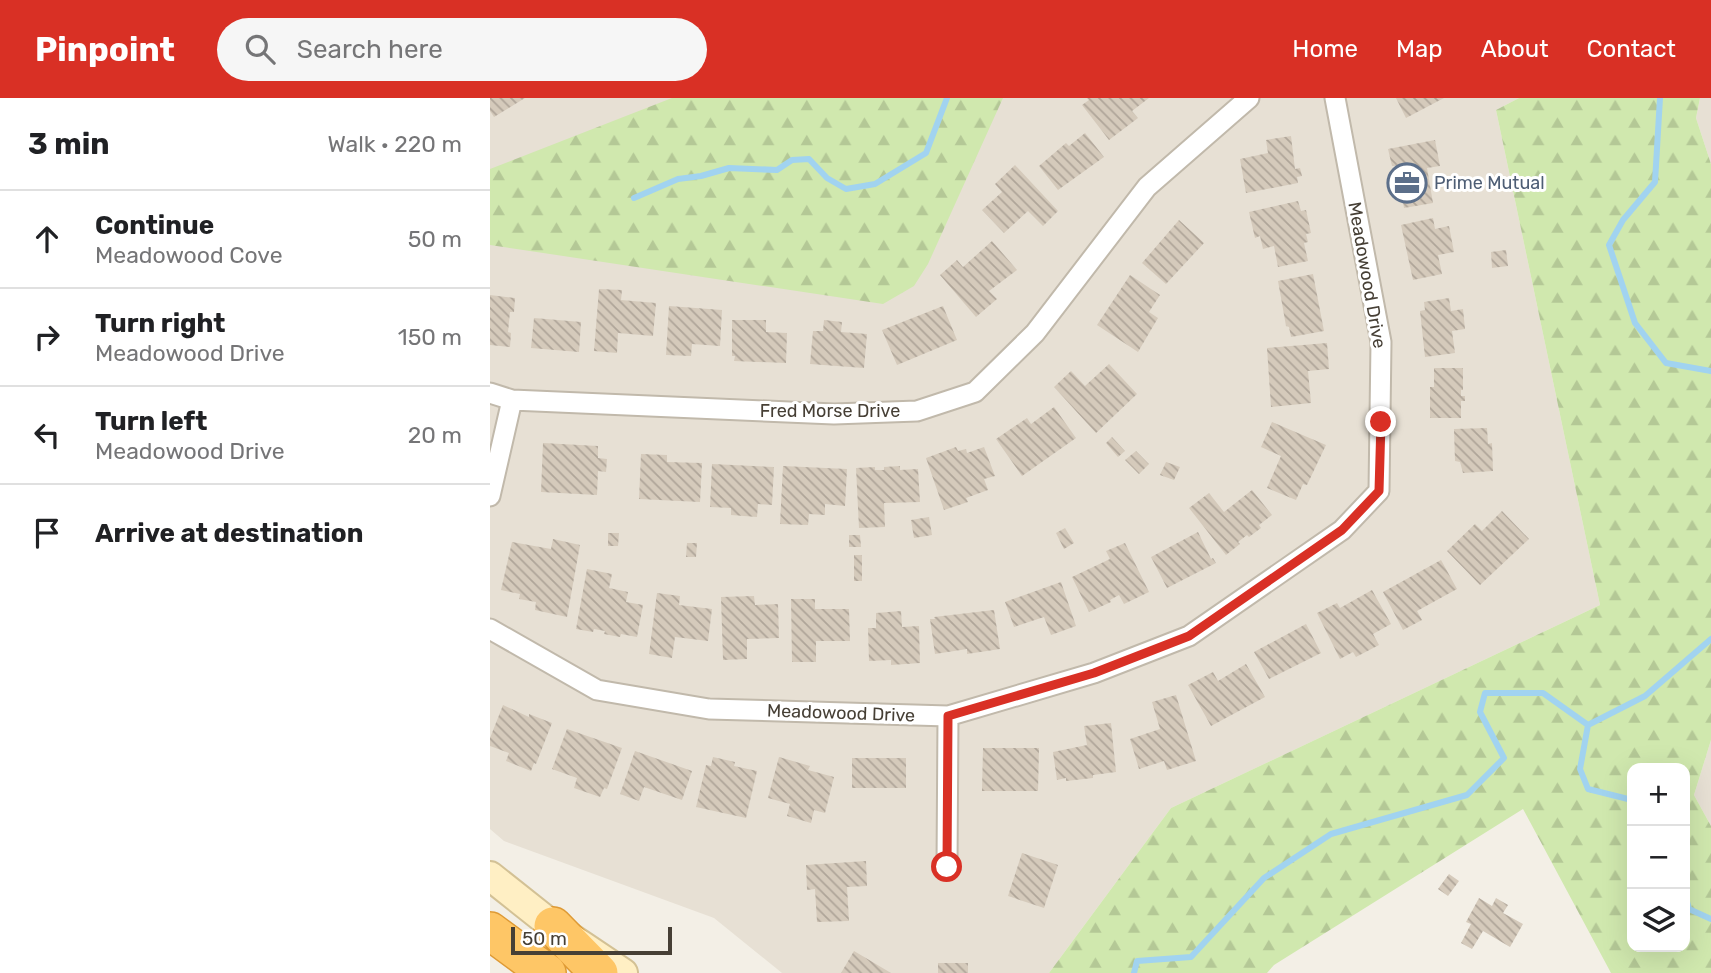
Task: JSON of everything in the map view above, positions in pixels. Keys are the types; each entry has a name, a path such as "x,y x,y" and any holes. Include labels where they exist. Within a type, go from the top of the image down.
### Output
{"highway":[{"path":"553,926 599,973"},
{"path":"490,931 547,973"}],"main road":[{"path":"490,876 553,926 623,973"}],"street":[{"name":"Fred Morse Drive","path":"490,393 512,400 834,414 917,411 975,392 1035,333 1147,187 1249,98"},
{"name":"Meadowood Drive","path":"490,629 597,690 709,709 948,716 1094,673 1189,636 1342,530 1379,491 1381,342 1335,98"},
{"path":"490,496 512,400"},
{"path":"947,867 948,716"}],"shaded area":[{"path":"490,98 1519,98 1496,110 1600,605 1171,808 1049,973 782,973 714,918 504,841 490,829"},
{"path":"1700,98 1711,98 1711,164 1696,118"},
{"path":"1711,740 1711,826 1694,795"}],"green space":[{"path":"672,98 1003,98 928,264 914,286 883,304 490,245 490,169"},
{"path":"1519,98 1700,98 1696,118 1711,164 1711,740 1694,795 1711,826 1711,973 1611,973 1523,809 1274,965 1267,973 1049,973 1171,808 1600,605 1496,110"}],"building":[{"path":"490,98 525,98 494,117 490,111"},
{"path":"1087,98 1149,98 1132,111 1138,118 1109,140 1082,105 1089,100"},
{"path":"1396,98 1444,98 1406,118"},
{"path":"1085,133 1104,157 1058,190 1039,166 1066,143 1069,146"},
{"path":"1291,136 1295,169 1300,168 1302,176 1297,177 1298,183 1246,193 1240,159 1268,153 1266,140"},
{"path":"1435,140 1440,166 1427,168 1433,203 1404,208 1401,191 1397,192 1395,166 1392,166 1388,149"},
{"path":"1015,165 1058,211 1043,226 1028,211 1004,233 982,210 1002,192 995,184"},
{"path":"1298,201 1301,211 1306,210 1311,233 1306,234 1308,242 1304,243 1308,261 1278,267 1274,246 1263,249 1260,236 1255,238 1249,212"},
{"path":"1433,218 1435,229 1449,226 1454,252 1438,255 1442,274 1413,280 1401,225"},
{"path":"1179,220 1204,243 1166,284 1142,263"},
{"path":"992,241 1017,270 989,291 997,299 976,317 940,275 957,260 963,267"},
{"path":"1506,250 1508,266 1492,268 1491,252"},
{"path":"1313,274 1324,331 1291,337 1289,327 1286,326 1278,281"},
{"path":"1130,275 1160,295 1149,312 1158,318 1138,352 1097,325"},
{"path":"599,289 622,290 621,300 656,303 653,336 618,333 617,353 594,351"},
{"path":"490,295 515,298 514,312 510,312 510,347 490,345"},
{"path":"1449,298 1451,311 1463,309 1465,329 1452,331 1455,353 1425,357 1420,311 1425,310 1424,302"},
{"path":"669,306 722,310 720,346 692,344 691,356 666,355"},
{"path":"943,306 957,340 897,365 882,330"},
{"path":"534,318 581,322 579,352 531,348"},
{"path":"732,320 766,320 766,332 787,333 786,363 734,361"},
{"path":"824,320 842,322 841,332 867,334 864,368 810,364 813,331 823,331"},
{"path":"1327,343 1329,369 1308,371 1311,403 1271,407 1267,348"},
{"path":"1109,364 1137,394 1096,433 1054,387 1071,371 1085,386"},
{"path":"1434,368 1463,368 1461,396 1465,396 1465,401 1461,401 1461,418 1430,418 1430,387 1434,387"},
{"path":"1054,407 1076,438 1022,476 996,439 1027,418 1031,424"},
{"path":"1272,422 1326,445 1307,485 1303,484 1296,500 1267,488 1281,456 1261,447"},
{"path":"1487,428 1488,444 1492,443 1493,471 1463,473 1460,462 1455,461 1454,429"},
{"path":"1112,437 1125,451 1118,457 1106,443"},
{"path":"543,443 598,446 598,458 607,459 606,472 598,471 597,495 541,492"},
{"path":"956,447 958,451 966,449 967,453 984,447 995,476 984,479 988,490 966,498 968,502 944,510 926,458"},
{"path":"1136,451 1149,464 1139,474 1125,460"},
{"path":"641,454 667,455 667,462 702,463 700,502 639,499"},
{"path":"1166,462 1180,467 1174,480 1160,475"},
{"path":"712,464 774,467 772,505 758,504 757,517 731,515 731,508 710,507"},
{"path":"783,466 847,469 845,506 825,504 825,515 809,514 808,525 780,524"},
{"path":"900,466 900,470 918,469 920,502 884,503 885,527 859,528 856,468 875,467 875,470 884,470 884,467"},
{"path":"1252,490 1272,515 1259,525 1261,528 1249,537 1247,535 1226,555 1189,508 1209,493 1224,512"},
{"path":"1502,511 1529,539 1480,585 1447,551 1475,524 1482,531"},
{"path":"929,517 932,535 914,538 911,520"},
{"path":"1065,528 1074,543 1064,549 1056,533"},
{"path":"1198,532 1211,559 1216,563 1167,588 1151,557"},
{"path":"608,533 619,533 618,546 608,546"},
{"path":"849,535 860,535 861,547 849,547"},
{"path":"553,539 580,545 567,617 535,610 536,602 519,599 520,594 501,590 512,542 551,549"},
{"path":"687,543 697,543 696,557 686,557"},
{"path":"1125,543 1149,592 1124,604 1119,595 1110,600 1111,602 1089,612 1072,577 1110,559 1106,551"},
{"path":"854,555 862,555 862,581 854,581"},
{"path":"1441,560 1457,589 1417,611 1422,620 1403,630 1383,592"},
{"path":"587,569 612,574 609,588 628,592 626,602 643,605 637,637 621,634 620,637 594,629 593,632 576,629"},
{"path":"1061,582 1076,626 1051,635 1044,617 1014,627 1005,602"},
{"path":"1372,590 1391,624 1373,634 1379,645 1356,657 1353,652 1340,659 1317,613 1337,603 1340,608"},
{"path":"657,593 680,596 679,605 712,609 708,641 675,637 672,658 649,654"},
{"path":"754,596 755,605 778,604 779,638 747,639 747,659 723,660 721,597"},
{"path":"791,599 815,599 815,609 849,609 850,641 816,641 816,662 792,662"},
{"path":"994,610 1000,649 967,654 967,649 935,654 930,619"},
{"path":"901,611 902,627 919,626 920,663 891,665 891,660 869,661 868,628 876,628 876,613"},
{"path":"1306,624 1321,653 1269,679 1254,652"},
{"path":"1246,664 1265,697 1211,726 1188,685 1213,672 1218,681"},
{"path":"1176,695 1196,761 1167,770 1164,761 1139,769 1130,739 1160,729 1152,702"},
{"path":"503,705 529,717 529,714 552,723 531,771 506,761 509,753 490,746 490,738"},
{"path":"1111,723 1116,772 1093,775 1093,778 1057,780 1053,752 1087,745 1084,726"},
{"path":"567,729 622,748 607,789 604,788 600,797 574,788 577,778 552,769"},
{"path":"983,748 1039,748 1038,791 982,791"},
{"path":"635,751 692,771 682,800 644,787 639,801 620,794"},
{"path":"713,757 735,762 734,766 757,771 746,818 696,807 706,765 711,766"},
{"path":"779,757 810,766 808,770 834,777 825,813 814,810 811,823 787,816 790,804 768,798"},
{"path":"852,758 906,758 906,788 852,788"},
{"path":"1022,853 1058,865 1044,908 1008,896"},
{"path":"866,861 867,886 847,887 849,921 817,922 815,889 807,890 806,865"},
{"path":"1449,874 1459,881 1448,896 1438,889"},
{"path":"1479,898 1492,906 1496,898 1508,905 1503,913 1523,924 1510,947 1483,931 1472,949 1461,943 1471,924 1466,922"},
{"path":"854,951 891,973 841,973"},
{"path":"938,963 968,963 968,973 938,973"}],"waterway":[{"path":"634,198 678,179 729,168 777,170 792,160 809,159 827,178 846,189 875,184 926,153 947,98"},
{"path":"1660,98 1655,182 1623,220 1609,245 1635,323 1666,363 1711,371"},
{"path":"1134,973 1137,961 1191,957 1264,878 1331,834 1467,795 1504,758 1480,712 1485,693 1543,693 1588,725 1645,696 1711,639"},
{"path":"1588,725 1580,769 1588,789 1627,799"},
{"path":"1690,909 1711,919"}],"place":[{"name":"Prime Mutual","path":"1407,183"}],"route":[{"path":"947,867 948,716 1094,673 1189,636 1342,530 1379,491 1381,422"}]}
